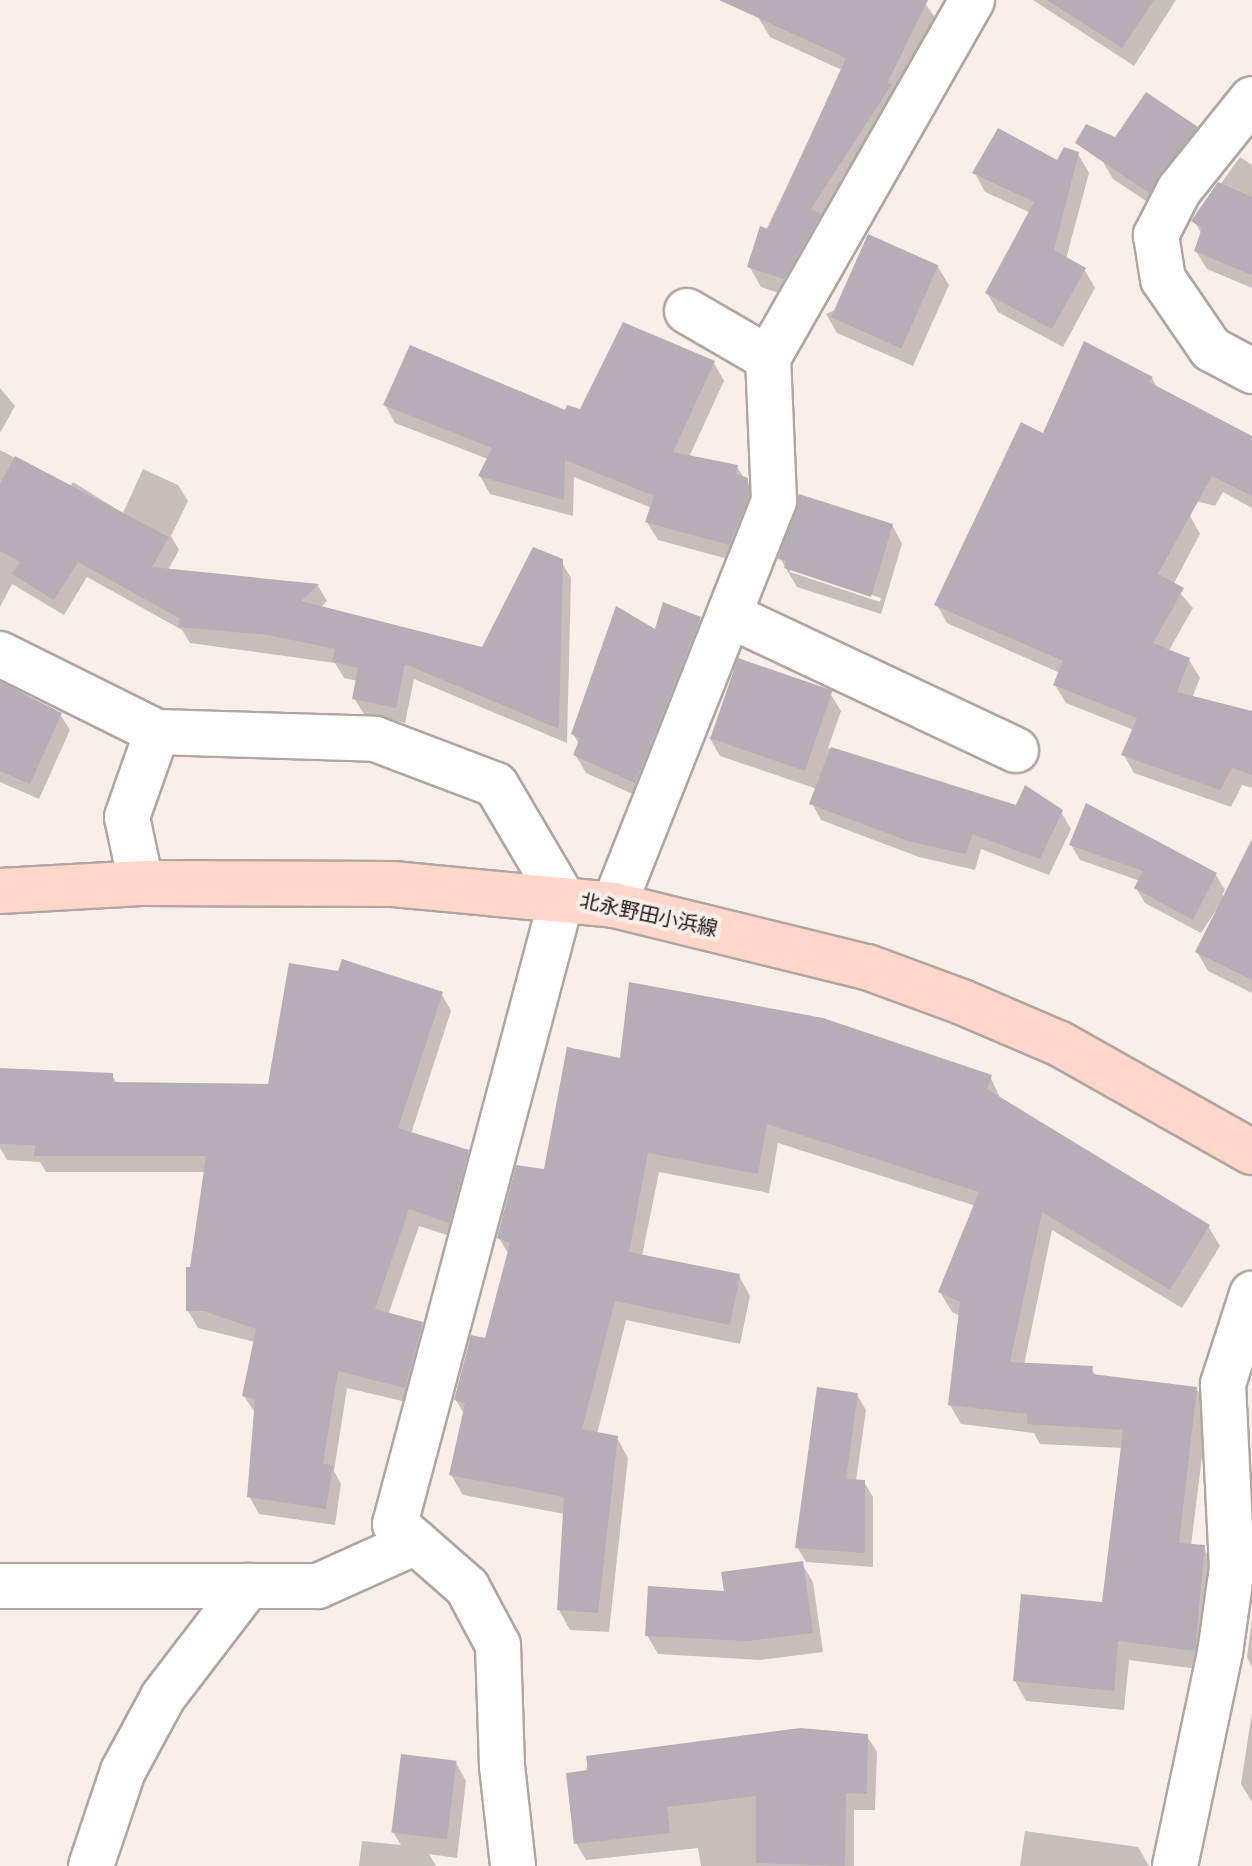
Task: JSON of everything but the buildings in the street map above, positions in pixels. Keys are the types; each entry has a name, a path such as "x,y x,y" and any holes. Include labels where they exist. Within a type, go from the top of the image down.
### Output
{"main road":[{"name":"北永野田小浜線","path":"0,891 141,883 393,884 562,897 614,905 867,967 962,1002 1060,1044 1252,1152"}],"street":[{"path":"614,905 731,616 774,500 768,358 972,0"},
{"path":"1252,99 1179,190 1156,235 1163,279 1211,349 1252,371"},
{"path":"687,311 768,358"},
{"path":"731,616 1016,750"},
{"path":"0,654 157,732 375,739 496,785 562,897 395,1524 467,1587 498,1645 502,1766 513,1866"},
{"path":"141,883 127,817 157,732"},
{"path":"1175,1866 1220,1653 1232,1568 1223,1384 1252,1294"},
{"path":"0,1586 318,1586 416,1542"},
{"path":"91,1866 123,1771 163,1697 248,1586"}]}
